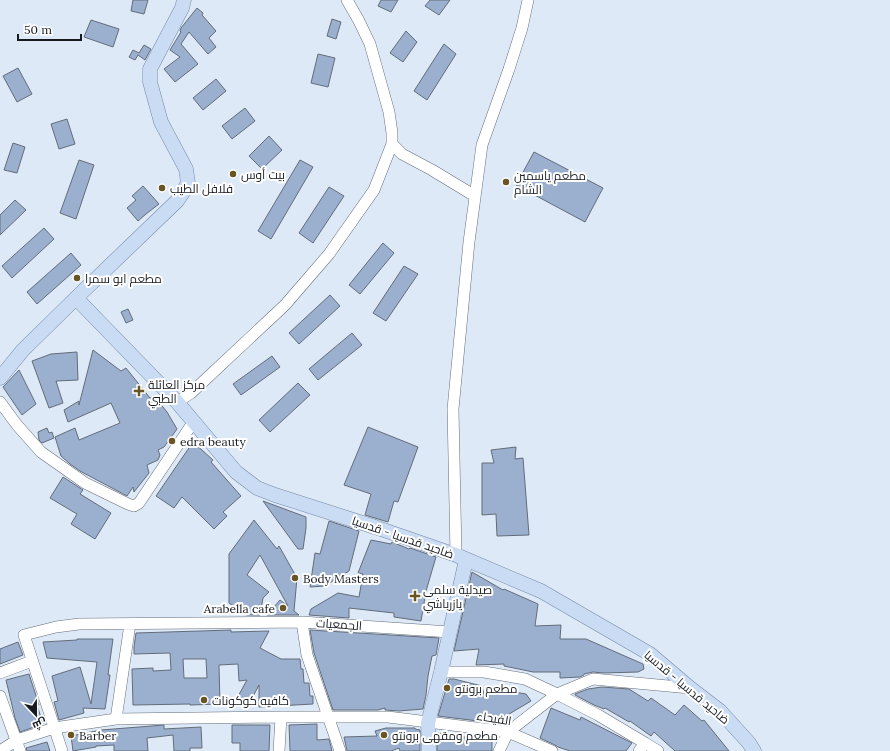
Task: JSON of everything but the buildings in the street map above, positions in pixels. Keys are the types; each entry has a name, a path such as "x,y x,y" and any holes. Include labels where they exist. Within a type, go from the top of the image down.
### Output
{"main road":[{"path":"0,378 23,350 177,202 188,183 186,169 161,122 150,82 150,69 182,8 184,0"},
{"name":"ضاحيد قدسيا - قدسيا","path":"76,298 178,402 236,472 258,488 461,557 541,591 650,654 720,712 749,743 754,751"},
{"path":"429,751 428,723 450,632 461,557"}],"street":[{"path":"178,402 191,393 285,305 329,254 374,190 392,144 392,133 389,112 370,44 347,0"},
{"path":"461,557 453,409 469,242 482,145 509,69 522,28 528,0"},
{"path":"392,144 402,154 475,196"},
{"path":"0,402 17,425 41,452 85,483 134,506 139,503 194,421"},
{"path":"62,751 24,635 56,627 79,624 302,622"},
{"name":"الجمعيات","path":"340,751 307,655 302,622 450,632"},
{"path":"116,719 130,624"},
{"path":"0,672 32,661"},
{"path":"441,672 484,672 525,679 598,716 642,747 658,751"},
{"path":"499,751 508,732 557,694 593,679 690,688"},
{"path":"0,696 18,746"},
{"path":"279,751 281,717"},
{"path":"0,750 18,746 54,728 116,719 388,717 428,723"},
{"name":"الفيحاء","path":"428,723 508,732 552,751"}],"place":[{"name":"بيت أوس","path":"233,174"},
{"name":"مطعم ياسمين الشام","path":"506,182"},
{"name":"فلافل الطيب","path":"162,188"},
{"name":"مطعم ابو سمرا","path":"77,278"},
{"name":"مركز العائلة الطبي","path":"139,391"},
{"name":"edra beauty","path":"172,441"},
{"name":"Body Masters","path":"295,578"},
{"name":"صيدلية سلمى يازرباشي","path":"415,596"},
{"name":"Arabella cafe","path":"283,608"},
{"name":"مطعم برونتو","path":"447,688"},
{"name":"كافيه كوكونات","path":"204,700"},
{"name":"Barber","path":"71,735"},
{"name":"مطعم ومقهى برونتو","path":"384,735"}]}
